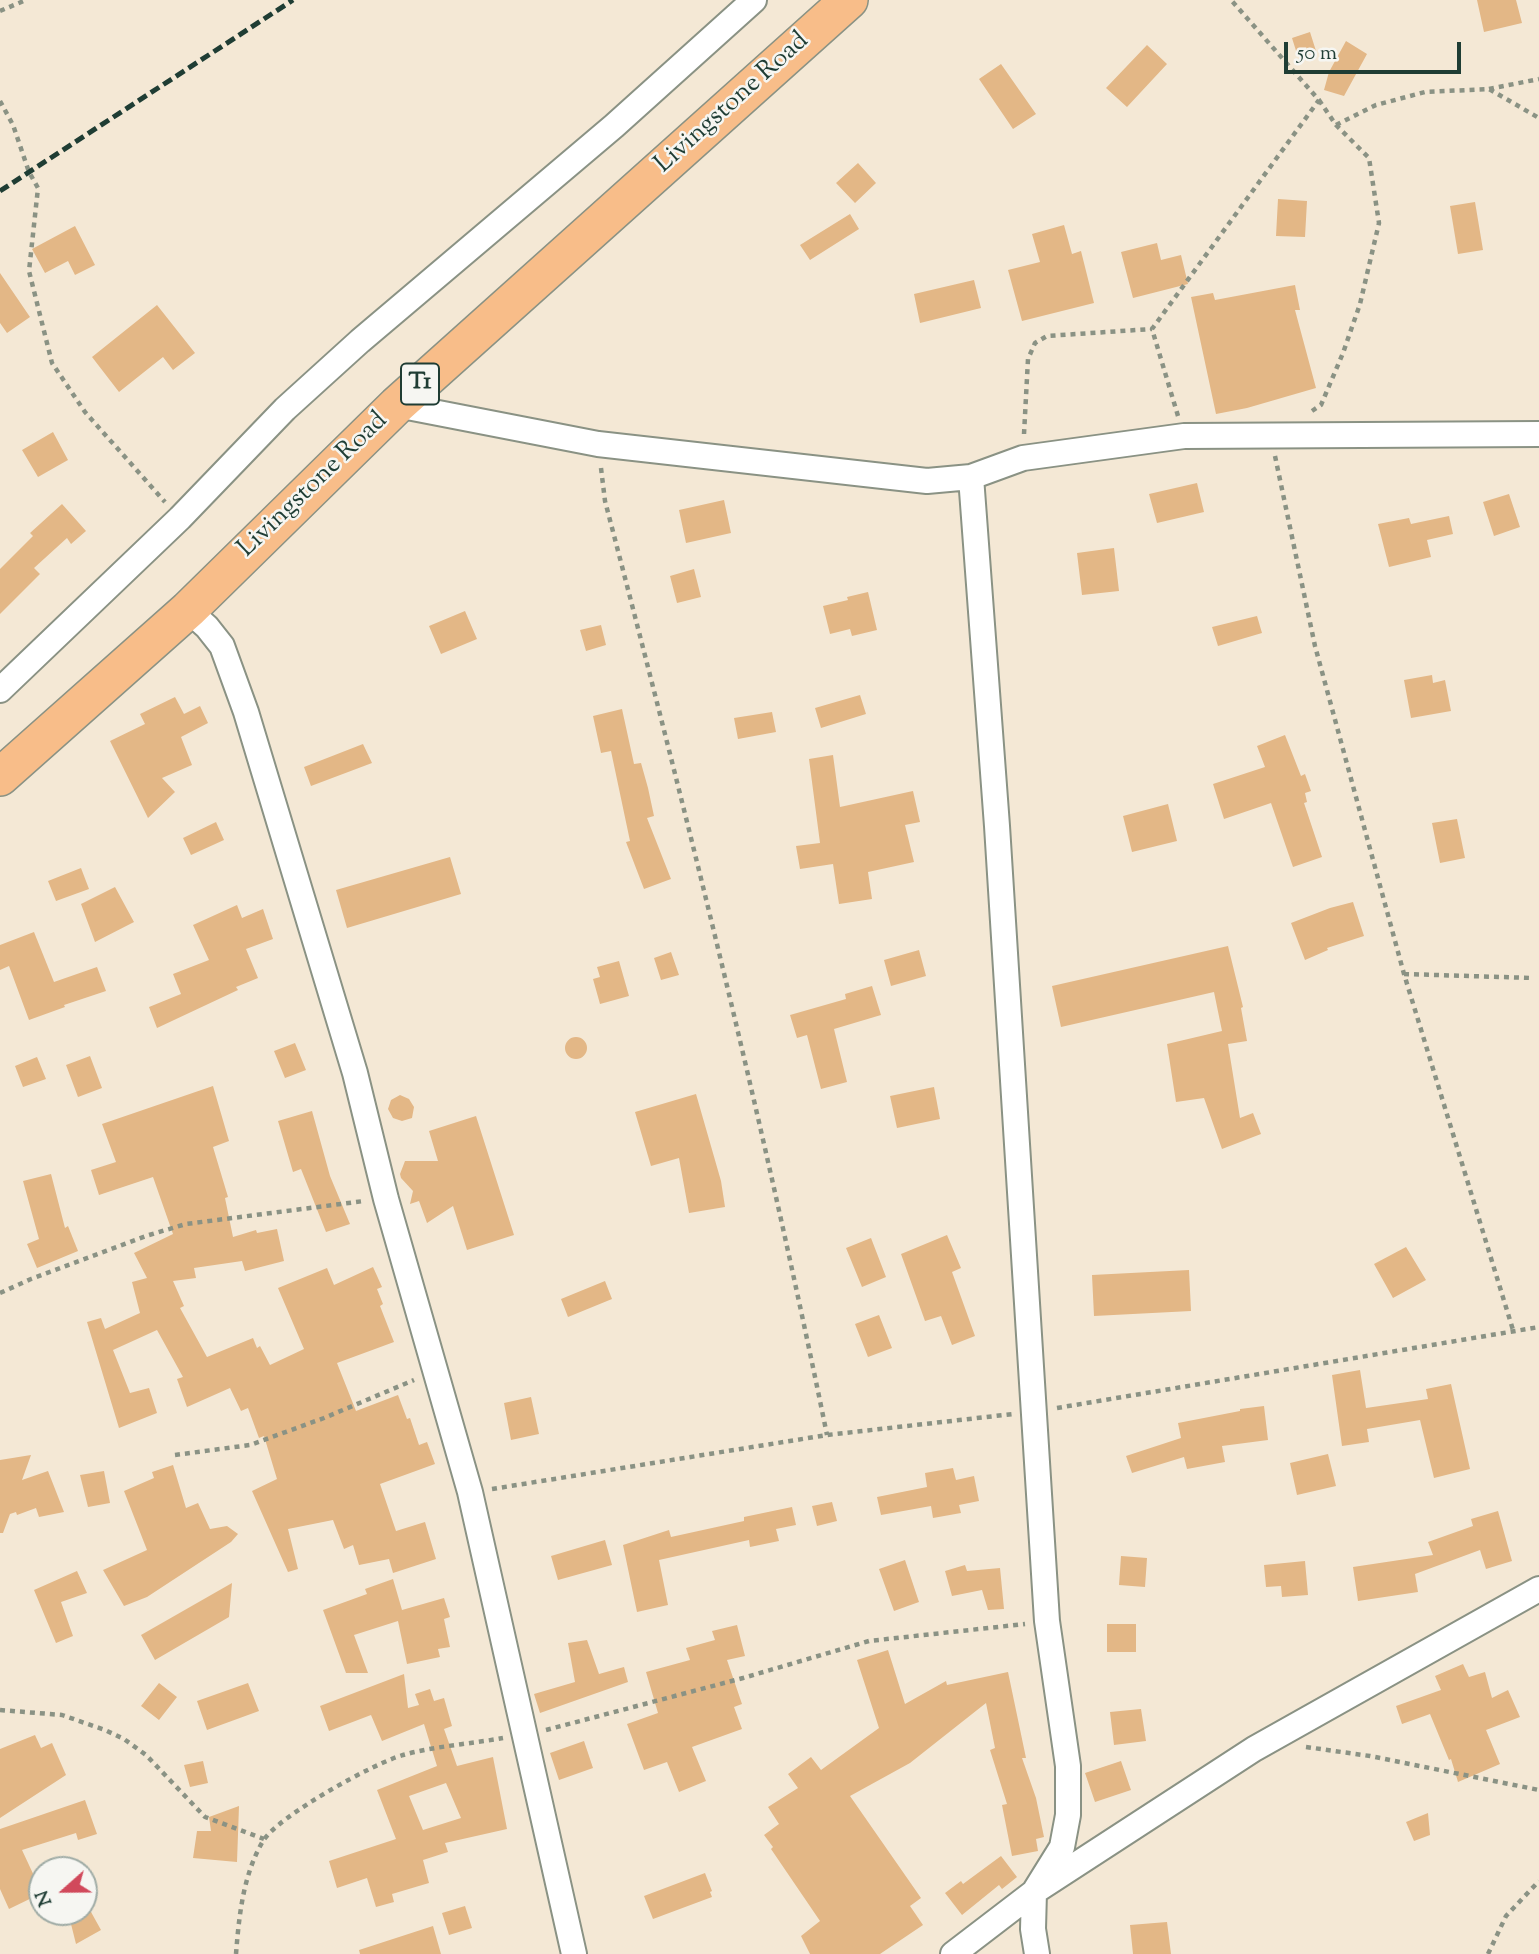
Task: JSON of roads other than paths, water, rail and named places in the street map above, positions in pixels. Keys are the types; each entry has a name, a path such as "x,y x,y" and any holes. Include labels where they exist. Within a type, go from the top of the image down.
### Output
{"highway":[{"name":"Livingstone Road","path":"0,777 188,610 397,405 849,0"}],"street":[{"path":"0,690 180,518 304,392 360,341 614,126 754,0"},
{"path":"397,405 598,444 927,481 971,477 1023,458 1184,436 1539,434"},
{"path":"971,477 997,826 1046,1621 1068,1766 1069,1815 1062,1847 1034,1892 1033,1929 1037,1954"},
{"path":"188,610 207,627 222,646 246,712 355,1073 386,1199 470,1492 574,1954"},
{"path":"953,1954 1034,1892 1254,1749 1539,1588"}],"railway":[{"path":"0,191 293,0"}]}
